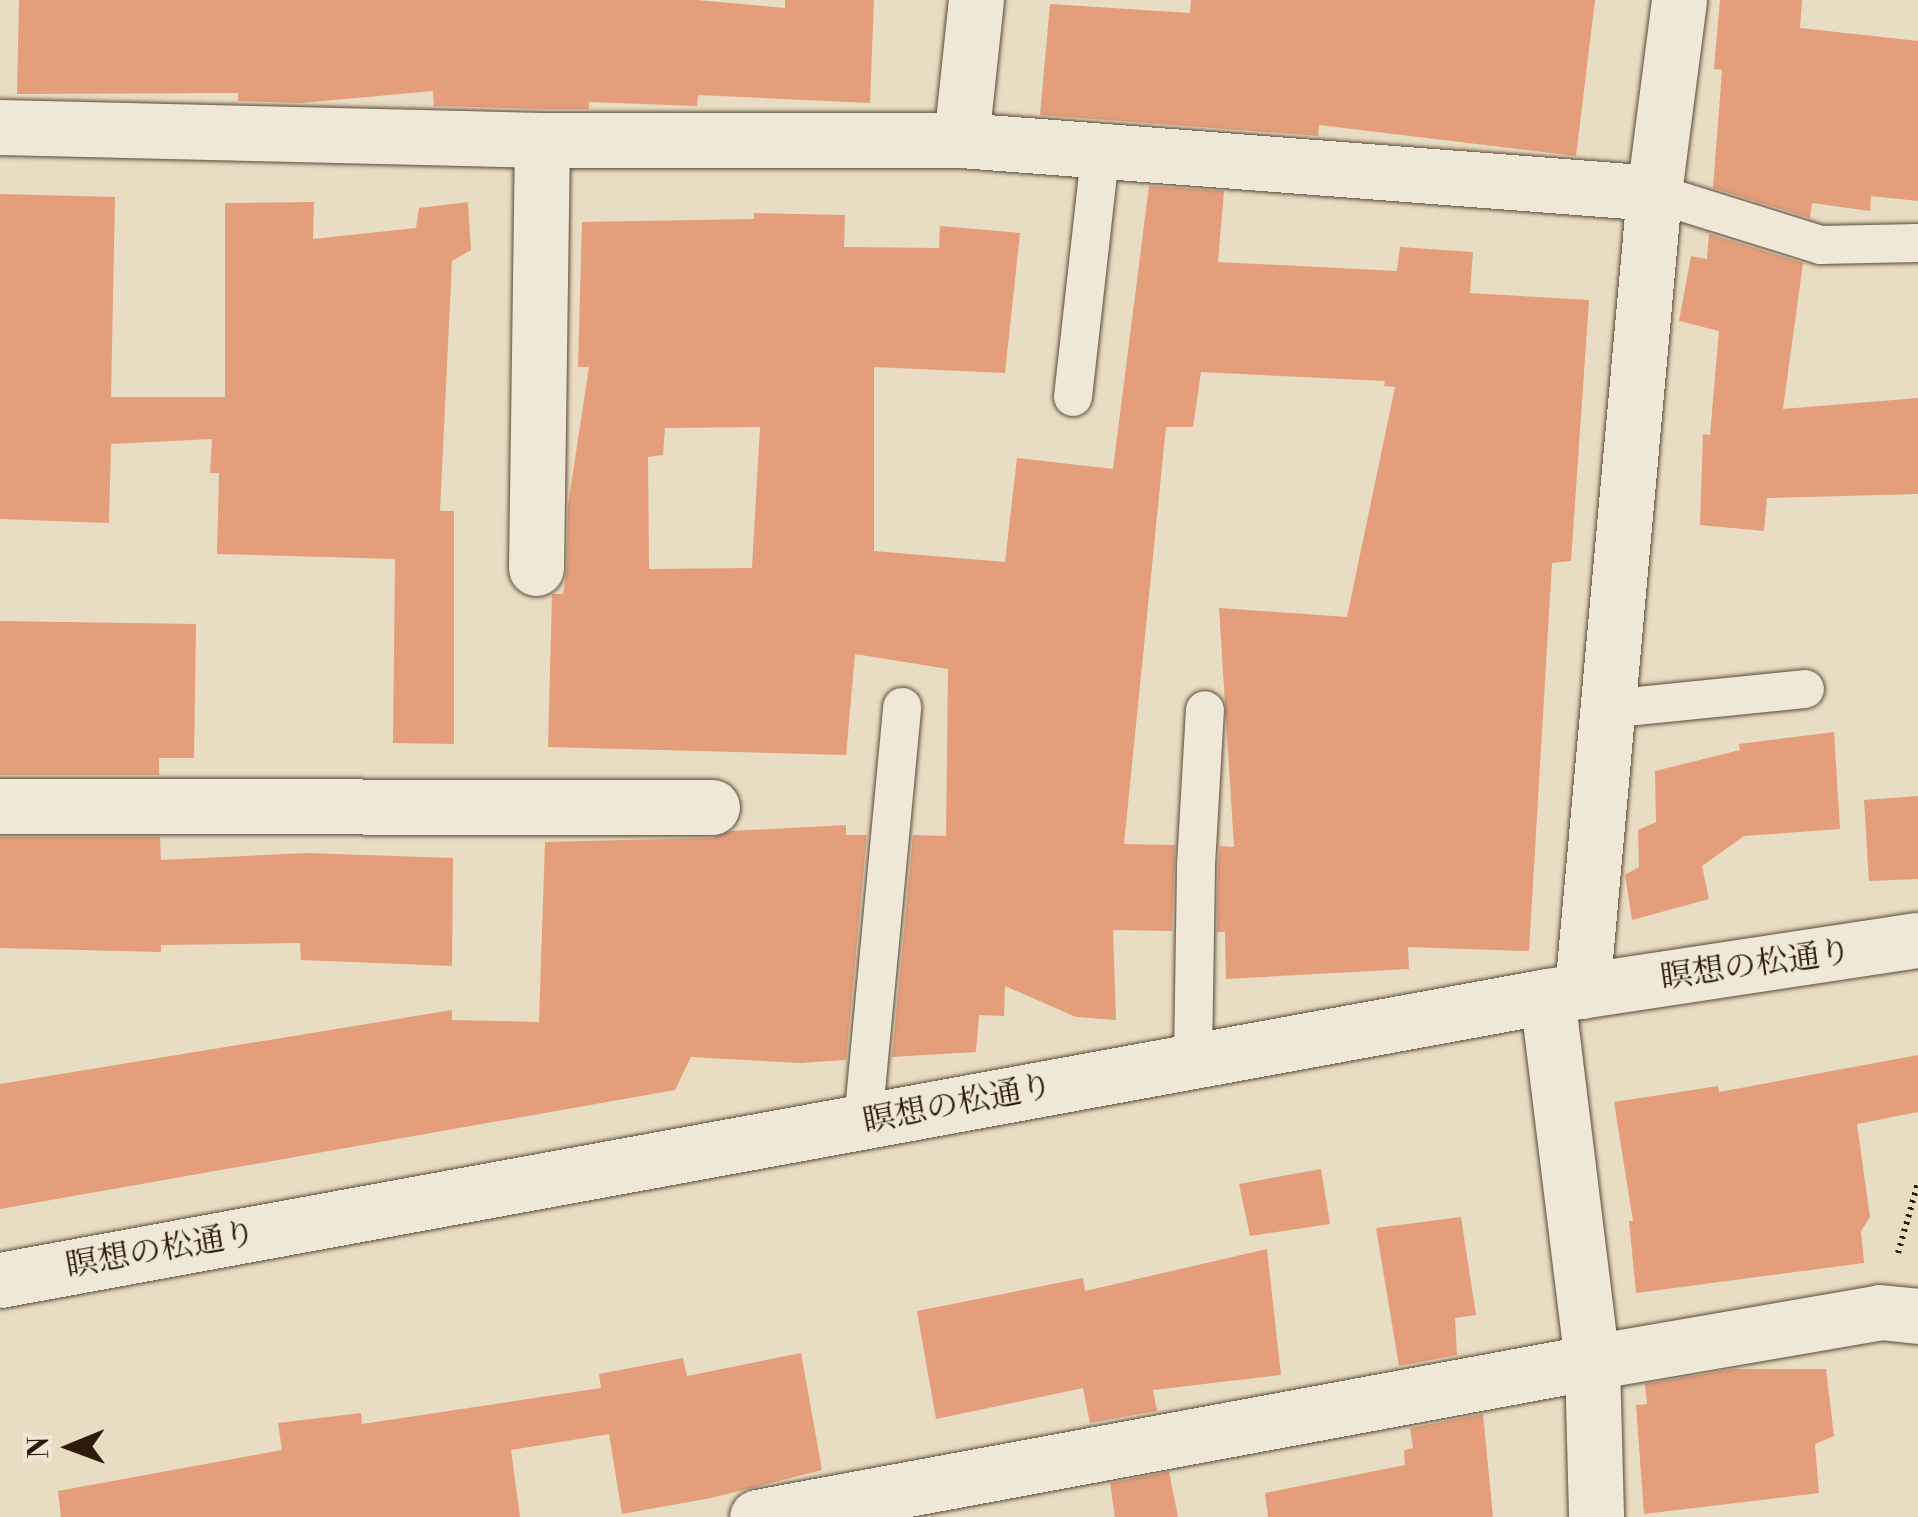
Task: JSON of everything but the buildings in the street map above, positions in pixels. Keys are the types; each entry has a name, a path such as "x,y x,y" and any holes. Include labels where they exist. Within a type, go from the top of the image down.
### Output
{"street":[{"path":"961,140 976,0"},
{"path":"1596,1517 1592,1362 1564,993 1608,709 1654,194 1678,0"},
{"path":"0,127 542,140 961,140 1654,194"},
{"path":"536,568 542,140"},
{"path":"0,806 712,808"},
{"name":"瞑想の松通り","path":"0,1280 1564,993 1918,940"},
{"path":"756,1517 1592,1362 1899,1314"}],"lane":[{"path":"1074,397 1101,148"},
{"path":"1654,194 1820,245 1918,244"},
{"path":"1608,709 1805,689"},
{"path":"863,1122 902,706"},
{"path":"1193,1059 1196,865 1205,710"}],"path":[{"path":"1899,1314 1918,1183"}]}
